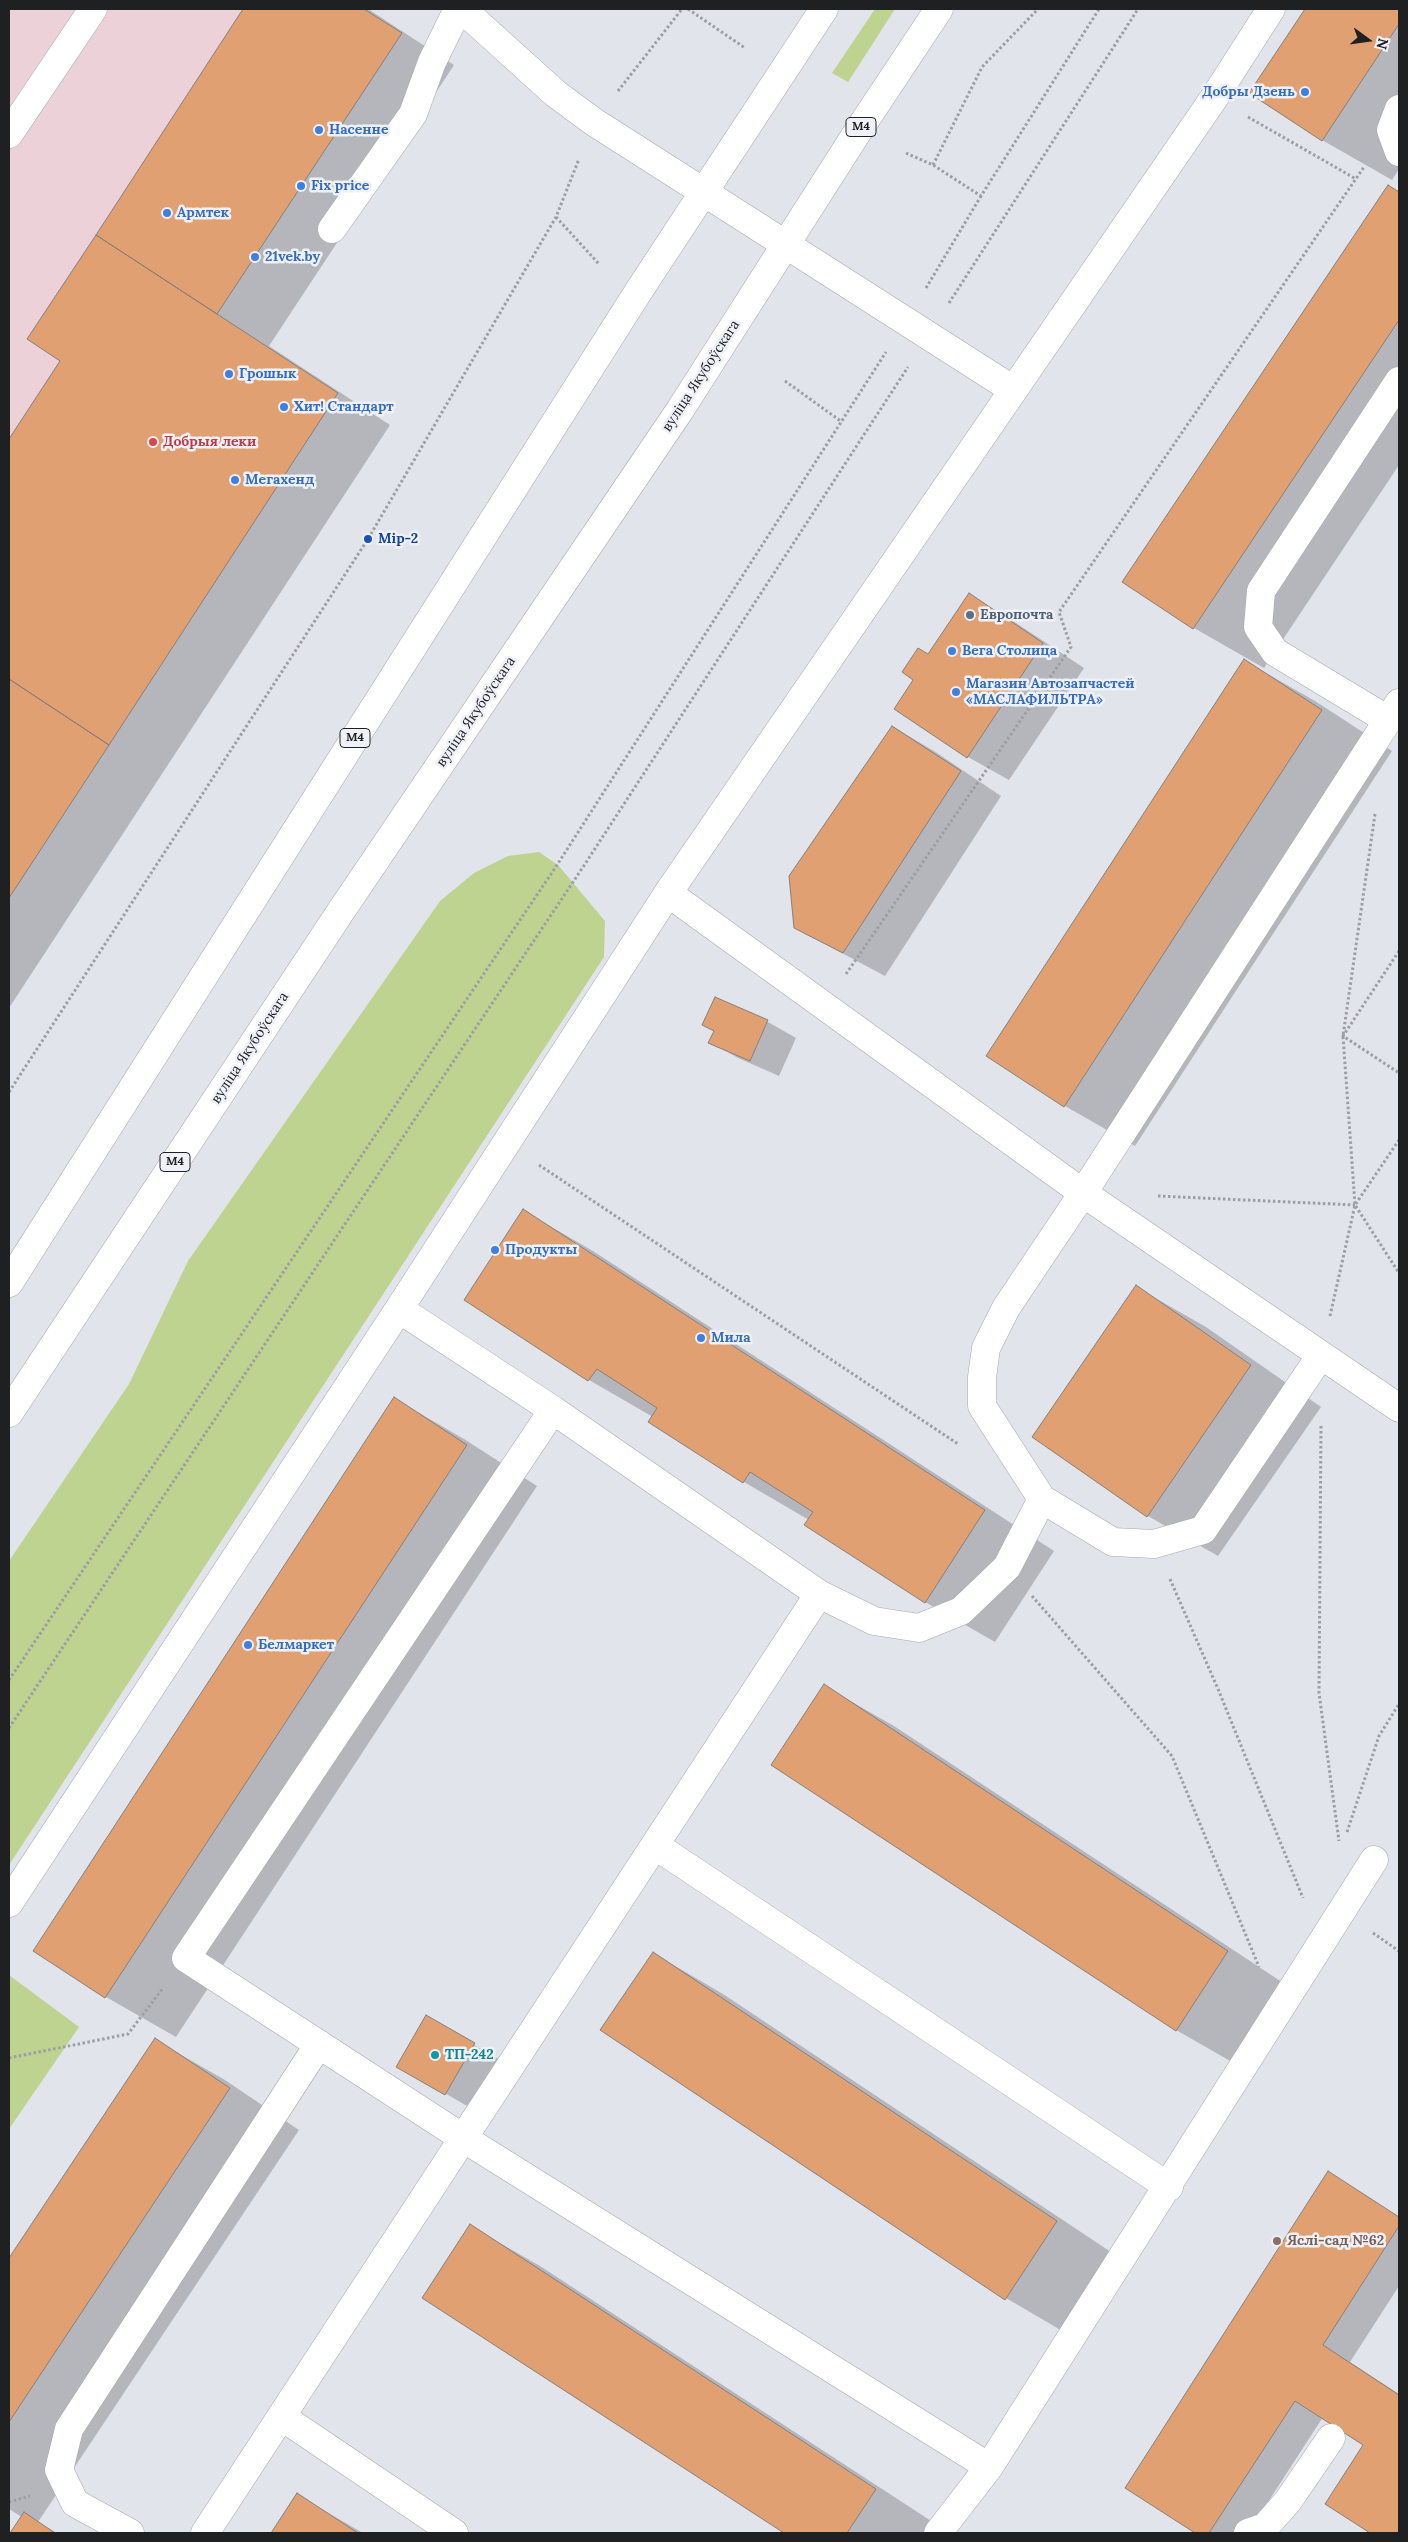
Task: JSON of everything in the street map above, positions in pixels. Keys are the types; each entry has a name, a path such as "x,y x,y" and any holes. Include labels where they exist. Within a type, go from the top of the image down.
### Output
{"main road":[{"path":"9,134 93,9"},
{"path":"332,229 412,114 432,62 458,9"},
{"path":"462,9 556,94 594,122 784,246 917,328 1012,390"},
{"name":"М4","path":"9,1283 640,289 824,9"},
{"name":"вуліца Якубоўскага","path":"9,1413 346,903 680,410 784,246 940,9"},
{"path":"9,1903 399,1309 668,893 1214,98 1272,9"},
{"path":"1321,1355 1203,1530 1154,1544 1113,1542 1042,1499 982,1406 982,1376 986,1348 1006,1308 1083,1193 1394,712 1275,652 1258,627 1261,591 1399,381"},
{"path":"668,893 1083,1193 1399,1408"},
{"path":"399,1309 553,1410 819,1594 874,1621 919,1628 961,1611 1007,1567 1042,1499"},
{"path":"553,1410 186,1958 463,2138 989,2467"},
{"path":"205,2533 819,1594"},
{"path":"656,1846 1169,2187"},
{"path":"938,2533 989,2467 1169,2187 1374,1860"},
{"path":"130,2533 75,2503 59,2470 69,2429 319,2044"},
{"path":"282,2416 454,2533"},
{"path":"1248,2533 1265,2526 1288,2501 1330,2438"}],"path":[{"path":"9,1092 368,539 556,217 594,122 682,9"},
{"path":"688,9 746,48"},
{"path":"933,165 982,67 1038,9"},
{"path":"9,1680 558,865 842,422 917,328 981,196 1099,9"},
{"path":"9,1728 585,864 917,328 1138,9"},
{"path":"1214,98 1356,179"},
{"path":"824,1006 1071,646 1059,612 1356,179 1396,130"},
{"path":"906,154 933,165 981,196"},
{"path":"556,217 599,264"},
{"path":"785,381 842,422"},
{"path":"1321,1355 1355,1205 1343,1036 1375,809"},
{"path":"1343,1036 1399,951"},
{"path":"1343,1036 1399,1073"},
{"path":"1355,1205 1399,1140"},
{"path":"506,1143 960,1444"},
{"path":"1151,1196 1355,1205"},
{"path":"1355,1205 1399,1273"},
{"path":"1321,1425 1319,1693 1339,1842"},
{"path":"1154,1544 1218,1688 1303,1900"},
{"path":"1007,1567 1172,1756 1259,1968"},
{"path":"1346,1834 1379,1736 1399,1704"},
{"path":"9,2058 128,2034 186,1958"}],"shaded area":[{"path":"9,9 364,9 402,33 217,314 338,393 9,898"}],"green space":[{"path":"875,9 895,9 848,82 832,73"},
{"path":"539,852 558,865 605,921 604,957 9,1865 9,1561 129,1384 188,1261 440,901 474,873 508,856"},
{"path":"9,1975 79,2027 9,2129"}],"building":[{"path":"243,9 364,9 402,33 217,314 96,235"},
{"path":"1305,9 1399,9 1399,24 1322,141 1249,93"},
{"path":"1388,185 1399,192 1399,320 1193,629 1122,582"},
{"path":"96,235 338,393 109,745 9,679 9,439 60,361 27,339"},
{"path":"969,593 1043,643 967,758 894,709 913,680 902,672 918,648 928,654"},
{"path":"1244,659 1322,710 1064,1107 986,1056"},
{"path":"9,679 109,745 9,898"},
{"path":"892,726 961,771 843,953 794,928 789,876"},
{"path":"715,997 768,1020 750,1061 708,1043 714,1031 702,1025"},
{"path":"523,1209 985,1510 925,1603 804,1525 813,1512 750,1472 743,1483 648,1422 657,1408 597,1369 588,1381 464,1300"},
{"path":"1136,1285 1251,1365 1147,1517 1032,1437"},
{"path":"394,1397 467,1445 105,1998 33,1951"},
{"path":"824,1684 1228,1951 1176,2031 771,1765"},
{"path":"653,1952 1057,2221 1005,2300 600,2030"},
{"name":"ТП-242","path":"426,2015 475,2043 445,2095 396,2067"},
{"path":"155,2038 230,2088 9,2422 9,2258"},
{"path":"1328,2171 1399,2217 1399,2226 1323,2345 1399,2395 1399,2533 1370,2533 1325,2504 1363,2445 1295,2401 1209,2533 1195,2533 1125,2488"},
{"path":"470,2224 876,2489 847,2533 784,2533 422,2298"},
{"path":"297,2493 358,2533 271,2533"},
{"path":"24,2512 55,2533 10,2533"}],"place":[{"name":"Добры Дзень","path":"1305,92"},
{"name":"Насенне","path":"319,130"},
{"name":"Fix price","path":"301,186"},
{"name":"Армтек","path":"167,213"},
{"name":"21vek.by","path":"255,257"},
{"name":"Грошык","path":"229,374"},
{"name":"Хит! Стандарт","path":"284,407"},
{"name":"Добрыя леки","path":"153,442"},
{"name":"Мегахенд","path":"235,480"},
{"name":"Мір-2","path":"368,539"},
{"name":"Европочта","path":"970,615"},
{"name":"Вега Столица","path":"952,651"},
{"name":"Магазин Автозапчастей «МАСЛАФИЛЬТРА»","path":"956,692"},
{"name":"Продукты","path":"495,1250"},
{"name":"Мила","path":"701,1338"},
{"name":"Белмаркет","path":"248,1645"},
{"name":"ТП-242","path":"435,2055"},
{"name":"Яслі-сад №62","path":"1277,2241"}]}
